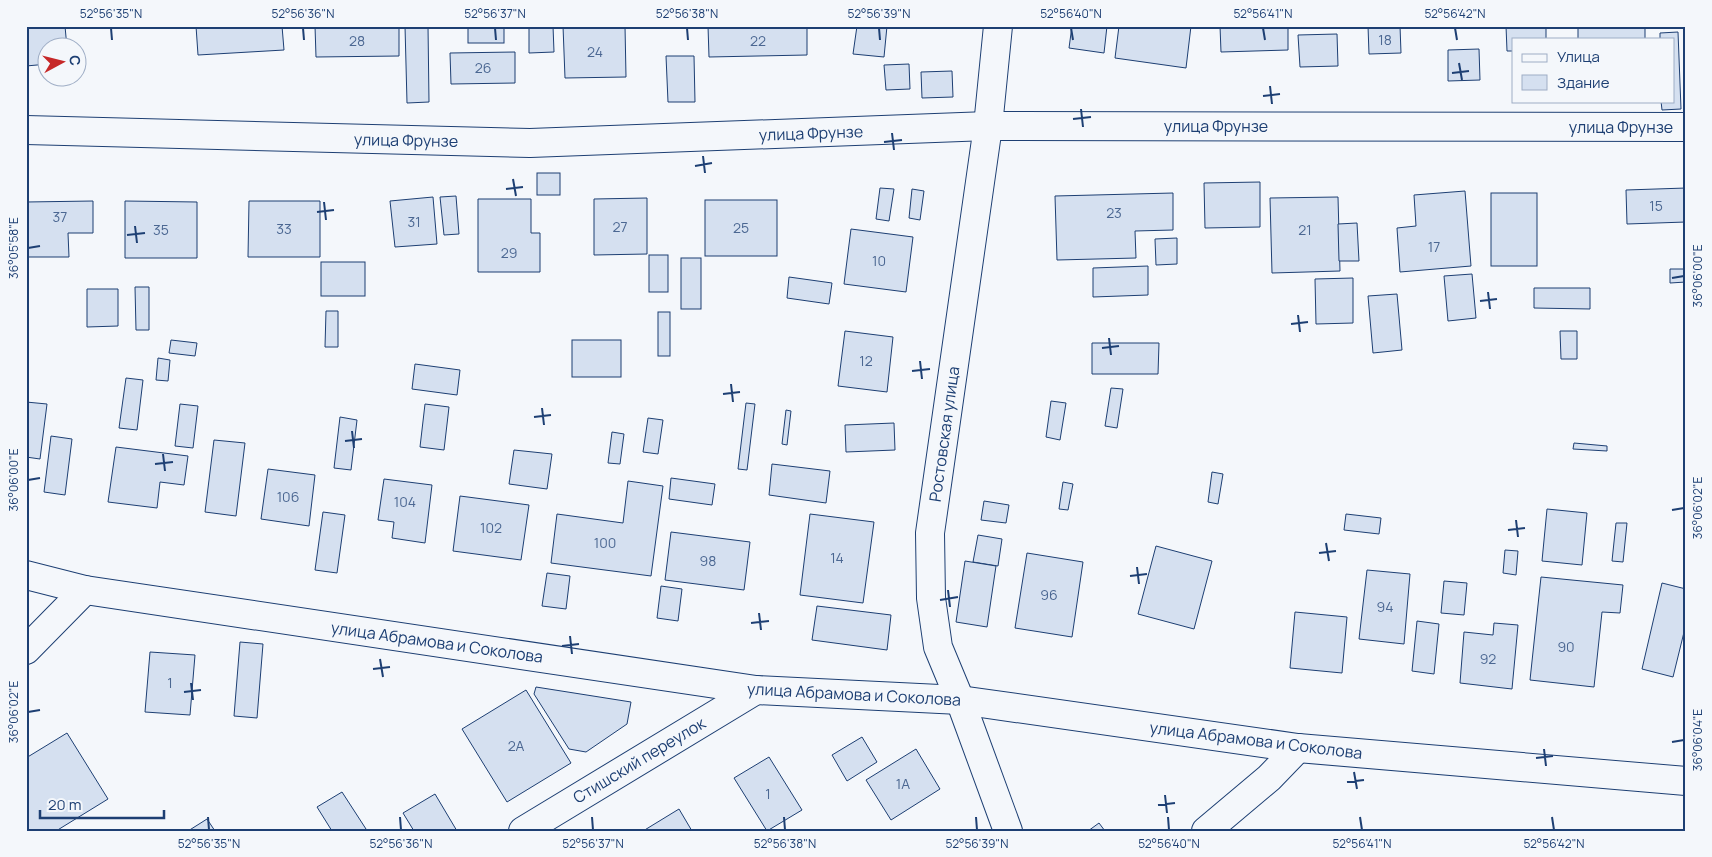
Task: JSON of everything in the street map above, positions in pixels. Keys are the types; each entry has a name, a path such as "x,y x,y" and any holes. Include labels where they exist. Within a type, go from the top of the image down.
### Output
{"street":[{"name":"Ростовская улица","path":"998,26 988,126 930,533 931,598 938,647 960,700 1008,831"},
{"name":"улица Фрунзе","path":"26,130 530,143 988,126 1686,127"},
{"name":"улица Абрамова и Соколова","path":"26,575 85,590 756,690 960,700 1298,748 1686,781"},
{"path":"26,650 85,590"},
{"name":"Стишский переулок","path":"523,831 756,690"},
{"path":"1206,831 1269,778 1298,748"}],"building":[{"path":"26,26 65,26 66,38 38,38 38,65 26,66"},
{"path":"196,26 282,26 284,50 198,55"},
{"path":"315,26 399,26 399,56 316,57"},
{"path":"405,26 428,26 429,102 407,103"},
{"path":"468,26 504,26 504,43 468,43"},
{"path":"529,26 553,26 554,52 529,53"},
{"path":"563,26 625,26 626,77 565,78"},
{"path":"708,26 807,26 807,55 709,57"},
{"path":"857,26 887,26 884,57 853,54"},
{"path":"1072,26 1107,26 1104,53 1069,48"},
{"path":"1119,26 1191,26 1186,68 1115,58"},
{"path":"1220,26 1288,26 1288,50 1221,52"},
{"path":"1368,26 1400,26 1401,53 1369,54"},
{"path":"1506,26 1546,26 1546,38 1512,38 1512,51 1507,51"},
{"path":"1578,26 1645,26 1645,38 1578,38"},
{"path":"1678,32 1681,109 1662,110 1661,102 1674,102 1674,38 1660,38 1660,33"},
{"path":"1337,34 1338,66 1300,67 1298,35"},
{"path":"1479,49 1480,80 1448,81 1448,50"},
{"path":"515,52 515,83 451,84 450,53"},
{"path":"666,56 694,56 695,102 668,102"},
{"path":"909,64 910,89 886,90 884,65"},
{"path":"952,71 953,97 922,98 921,72"},
{"path":"537,173 560,173 560,195 537,195"},
{"path":"1260,182 1260,227 1205,228 1204,183"},
{"path":"880,188 894,189 889,221 876,219"},
{"path":"1686,188 1686,222 1627,224 1626,190"},
{"path":"912,189 924,191 920,220 909,218"},
{"path":"1465,191 1471,266 1400,272 1397,228 1416,226 1414,195"},
{"path":"1173,193 1173,230 1135,231 1136,258 1057,260 1055,196"},
{"path":"1491,193 1537,193 1537,266 1491,266"},
{"path":"456,196 459,234 444,235 440,197"},
{"path":"433,197 437,244 395,247 390,201"},
{"path":"1338,197 1340,271 1272,273 1270,198"},
{"path":"647,198 647,254 594,255 594,199"},
{"path":"478,199 531,199 531,233 540,233 540,272 478,272"},
{"path":"705,200 777,200 777,256 705,256"},
{"path":"93,201 93,233 68,233 69,257 26,257 26,202"},
{"path":"125,201 197,202 197,258 125,258"},
{"path":"249,201 320,201 320,257 248,257"},
{"path":"1357,223 1359,261 1339,261 1338,224"},
{"path":"851,229 913,237 906,292 844,284"},
{"path":"1177,238 1177,264 1156,265 1155,239"},
{"path":"649,255 668,255 668,292 649,292"},
{"path":"681,258 701,258 701,309 681,309"},
{"path":"321,262 365,262 365,296 321,296"},
{"path":"1148,266 1148,295 1093,297 1093,268"},
{"path":"1670,269 1686,269 1686,282 1670,283"},
{"path":"1472,274 1476,318 1448,321 1444,276"},
{"path":"789,277 832,283 829,304 787,298"},
{"path":"1353,278 1353,323 1316,324 1315,279"},
{"path":"135,287 149,287 149,330 136,330"},
{"path":"1534,288 1590,288 1590,309 1534,308"},
{"path":"87,289 118,289 118,326 87,327"},
{"path":"1397,294 1402,350 1373,353 1368,296"},
{"path":"326,311 338,311 338,347 325,347"},
{"path":"658,312 670,312 670,356 658,356"},
{"path":"845,331 893,337 887,392 838,386"},
{"path":"1560,331 1577,331 1577,359 1561,359"},
{"path":"171,340 197,343 195,356 169,353"},
{"path":"572,340 621,340 621,377 572,377"},
{"path":"1092,343 1159,343 1158,374 1092,374"},
{"path":"158,358 170,360 168,381 156,380"},
{"path":"415,364 460,370 457,395 412,389"},
{"path":"126,378 143,380 137,430 119,428"},
{"path":"1111,388 1123,389 1117,428 1105,426"},
{"path":"1051,401 1066,403 1060,440 1046,437"},
{"path":"26,402 47,404 40,459 26,457"},
{"path":"746,403 755,404 747,470 738,469"},
{"path":"180,404 198,406 193,448 175,446"},
{"path":"425,404 449,407 444,450 420,447"},
{"path":"786,410 791,411 787,445 782,444"},
{"path":"340,417 357,420 351,470 334,468"},
{"path":"648,418 663,420 658,454 643,452"},
{"path":"894,423 895,450 846,452 845,425"},
{"path":"612,432 624,434 620,464 608,463"},
{"path":"51,436 72,439 65,495 44,492"},
{"path":"214,440 245,443 236,516 205,512"},
{"path":"1574,443 1607,446 1607,451 1573,449"},
{"path":"116,447 188,456 184,485 160,482 157,508 108,502"},
{"path":"514,450 552,454 547,489 509,484"},
{"path":"772,464 830,471 826,503 769,495"},
{"path":"268,469 315,475 309,526 261,519"},
{"path":"1212,472 1223,474 1218,504 1208,502"},
{"path":"671,478 715,484 712,505 669,499"},
{"path":"384,479 432,485 425,543 392,538 394,522 378,520"},
{"path":"628,481 663,486 651,576 551,563 557,514 623,523"},
{"path":"1063,482 1073,484 1068,510 1059,509"},
{"path":"460,496 529,505 521,560 453,551"},
{"path":"984,501 1009,505 1006,523 981,520"},
{"path":"1547,509 1587,513 1582,565 1542,561"},
{"path":"323,512 345,515 337,573 315,570"},
{"path":"810,514 874,522 863,603 800,595"},
{"path":"1346,514 1381,518 1379,534 1344,530"},
{"path":"1616,523 1627,523 1623,562 1612,561"},
{"path":"671,532 750,542 744,590 665,580"},
{"path":"978,535 1002,539 998,566 973,562"},
{"path":"1156,546 1212,561 1194,629 1138,614"},
{"path":"1505,550 1518,551 1516,575 1503,573"},
{"path":"1027,553 1083,562 1072,637 1015,628"},
{"path":"965,561 996,566 987,627 956,622"},
{"path":"1367,570 1410,574 1404,644 1359,639"},
{"path":"547,573 570,576 566,609 542,606"},
{"path":"1541,577 1623,585 1620,613 1602,612 1594,687 1530,680"},
{"path":"1444,581 1467,583 1464,615 1441,613"},
{"path":"1662,583 1686,589 1686,624 1673,677 1642,669"},
{"path":"661,586 682,589 678,621 657,618"},
{"path":"817,606 891,615 887,650 812,640"},
{"path":"1295,612 1347,617 1342,673 1290,668"},
{"path":"1417,621 1439,624 1434,674 1412,671"},
{"path":"1494,623 1518,625 1512,689 1460,683 1464,632 1493,635"},
{"path":"240,642 263,644 257,718 234,716"},
{"path":"150,652 195,655 190,715 145,712"},
{"path":"536,687 631,702 627,724 586,752 569,749 534,694"},
{"path":"526,690 571,763 507,802 462,729"},
{"path":"67,733 108,799 56,831 26,831 26,758"},
{"path":"862,737 877,762 847,781 832,755"},
{"path":"916,749 940,789 891,820 866,780"},
{"path":"769,757 802,810 767,831 734,778"},
{"path":"342,792 366,829 363,831 332,831 317,807"},
{"path":"435,794 457,831 414,831 403,813"},
{"path":"679,809 692,831 643,831"},
{"path":"207,819 215,831 188,831"},
{"path":"1099,823 1105,831 1088,831"}]}
